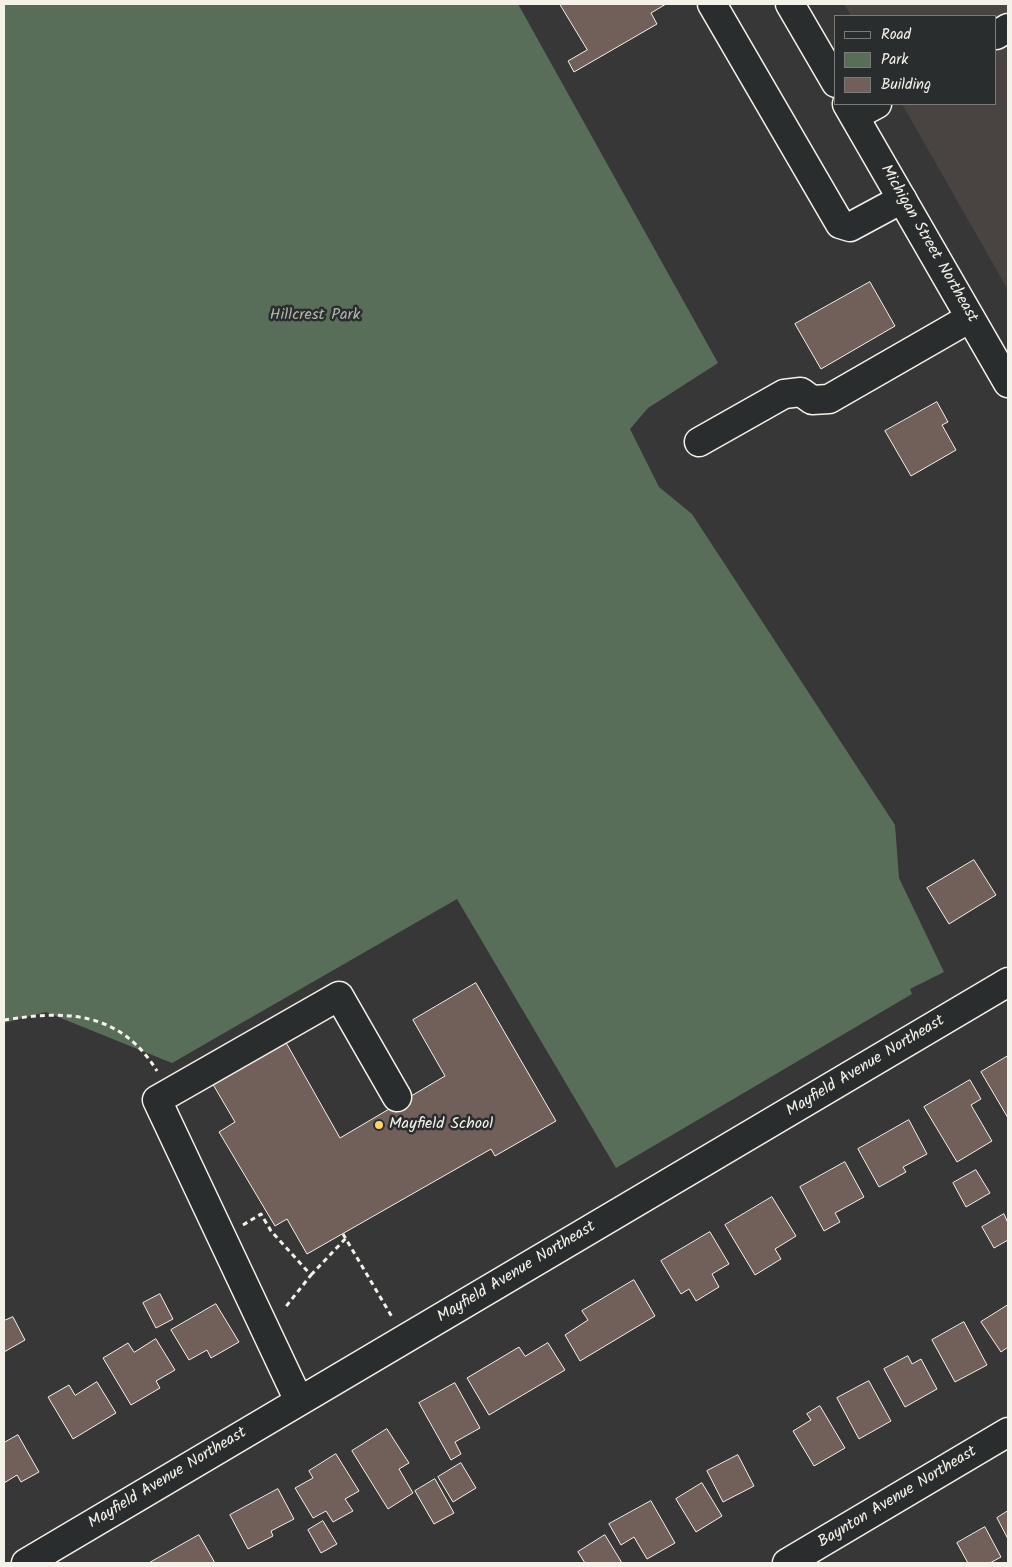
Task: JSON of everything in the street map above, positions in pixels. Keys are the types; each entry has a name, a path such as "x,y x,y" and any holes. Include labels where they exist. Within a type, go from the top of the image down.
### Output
{"street":[{"path":"712,4 840,224 850,227 902,199"},
{"path":"790,4 834,81"},
{"path":"997,34 1008,28"},
{"name":"Michigan Street Northeast","path":"860,108 902,199 1008,384"},
{"path":"699,442 784,394 801,392 812,400 829,399 970,318"},
{"name":"Mayfield Avenue Northeast","path":"26,1563 1008,982"},
{"path":"299,1402 157,1100 338,996 397,1097"},
{"name":"Baynton Avenue Northeast","path":"787,1563 1008,1432"}],"path":[{"path":"4,1020 62,1014 87,1017 118,1032 134,1043 153,1064"},
{"path":"261,1214 271,1231 312,1275"},
{"path":"343,1234 405,1339"},
{"path":"266,1331 312,1275 346,1238"}],"shaded area":[{"path":"844,4 1008,4 1008,290 903,105 997,105 997,15 850,15"}],"green space":[{"name":"Hillcrest Park","path":"4,4 518,4 718,363 648,408 630,429 659,487 692,514 895,825 899,878 944,972 910,989 912,994 616,1168 457,899 172,1063 46,1012 4,1023"}],"building":[{"path":"560,4 666,4 651,13 657,24 574,72 568,61 587,50"},
{"path":"870,282 895,326 821,369 795,324"},
{"path":"937,402 948,422 942,425 956,450 911,476 885,431"},
{"path":"974,860 996,895 949,924 927,888"},
{"path":"476,983 556,1121 495,1156 491,1149 307,1254 287,1219 275,1226 219,1132 235,1122 211,1081 284,1039 340,1138 445,1076 413,1020"},
{"path":"1008,1056 1008,1118 981,1072"},
{"path":"970,1080 981,1099 971,1105 992,1141 957,1162 924,1107"},
{"path":"909,1120 927,1154 903,1167 906,1172 879,1187 858,1149"},
{"path":"845,1162 864,1197 835,1213 840,1222 824,1231 800,1187"},
{"path":"976,1170 990,1193 966,1207 953,1183"},
{"path":"772,1197 796,1236 775,1249 781,1259 755,1275 725,1225"},
{"path":"1004,1214 1008,1223 1008,1240 994,1248 982,1227"},
{"path":"710,1232 729,1264 712,1274 719,1287 696,1301 689,1289 681,1294 661,1261"},
{"path":"634,1280 655,1316 580,1361 565,1335 588,1320 582,1311"},
{"path":"160,1294 173,1319 156,1328 143,1303"},
{"path":"216,1304 239,1342 211,1358 207,1350 189,1360 171,1330"},
{"path":"1008,1305 1008,1347 1001,1352 981,1322"},
{"path":"13,1317 25,1340 4,1352 4,1321"},
{"path":"964,1322 987,1365 955,1382 932,1340"},
{"path":"156,1339 175,1370 156,1381 160,1388 131,1405 103,1358 128,1343 134,1352"},
{"path":"548,1343 565,1370 489,1415 467,1378 519,1347 525,1356"},
{"path":"908,1356 912,1364 921,1359 937,1389 905,1407 884,1369"},
{"path":"869,1381 891,1421 859,1439 837,1398"},
{"path":"97,1382 116,1413 73,1439 48,1397 69,1385 75,1395"},
{"path":"455,1383 480,1428 455,1442 461,1454 451,1460 419,1403"},
{"path":"820,1406 845,1448 814,1466 793,1431 811,1420 807,1414"},
{"path":"387,1429 409,1463 399,1469 413,1493 388,1509 352,1451"},
{"path":"18,1435 39,1472 21,1482 17,1475 4,1483 4,1443"},
{"path":"336,1454 359,1491 345,1499 353,1511 333,1522 326,1511 313,1518 295,1488 313,1478 309,1471"},
{"path":"738,1455 754,1486 723,1502 707,1471"},
{"path":"461,1463 476,1488 453,1502 438,1477"},
{"path":"435,1479 454,1513 434,1524 415,1491"},
{"path":"702,1483 722,1516 696,1532 676,1499"},
{"path":"278,1489 294,1519 271,1531 273,1536 248,1549 230,1515"},
{"path":"651,1501 675,1543 647,1559 634,1537 621,1545 609,1524"},
{"path":"1008,1511 1008,1539 997,1518"},
{"path":"323,1521 337,1544 321,1553 308,1530"},
{"path":"985,1527 1001,1557 990,1563 968,1563 957,1543"},
{"path":"199,1535 215,1563 149,1563"},
{"path":"605,1535 622,1563 585,1563 578,1552"}],"place":[{"name":"Mayfield School","path":"379,1125"}]}
